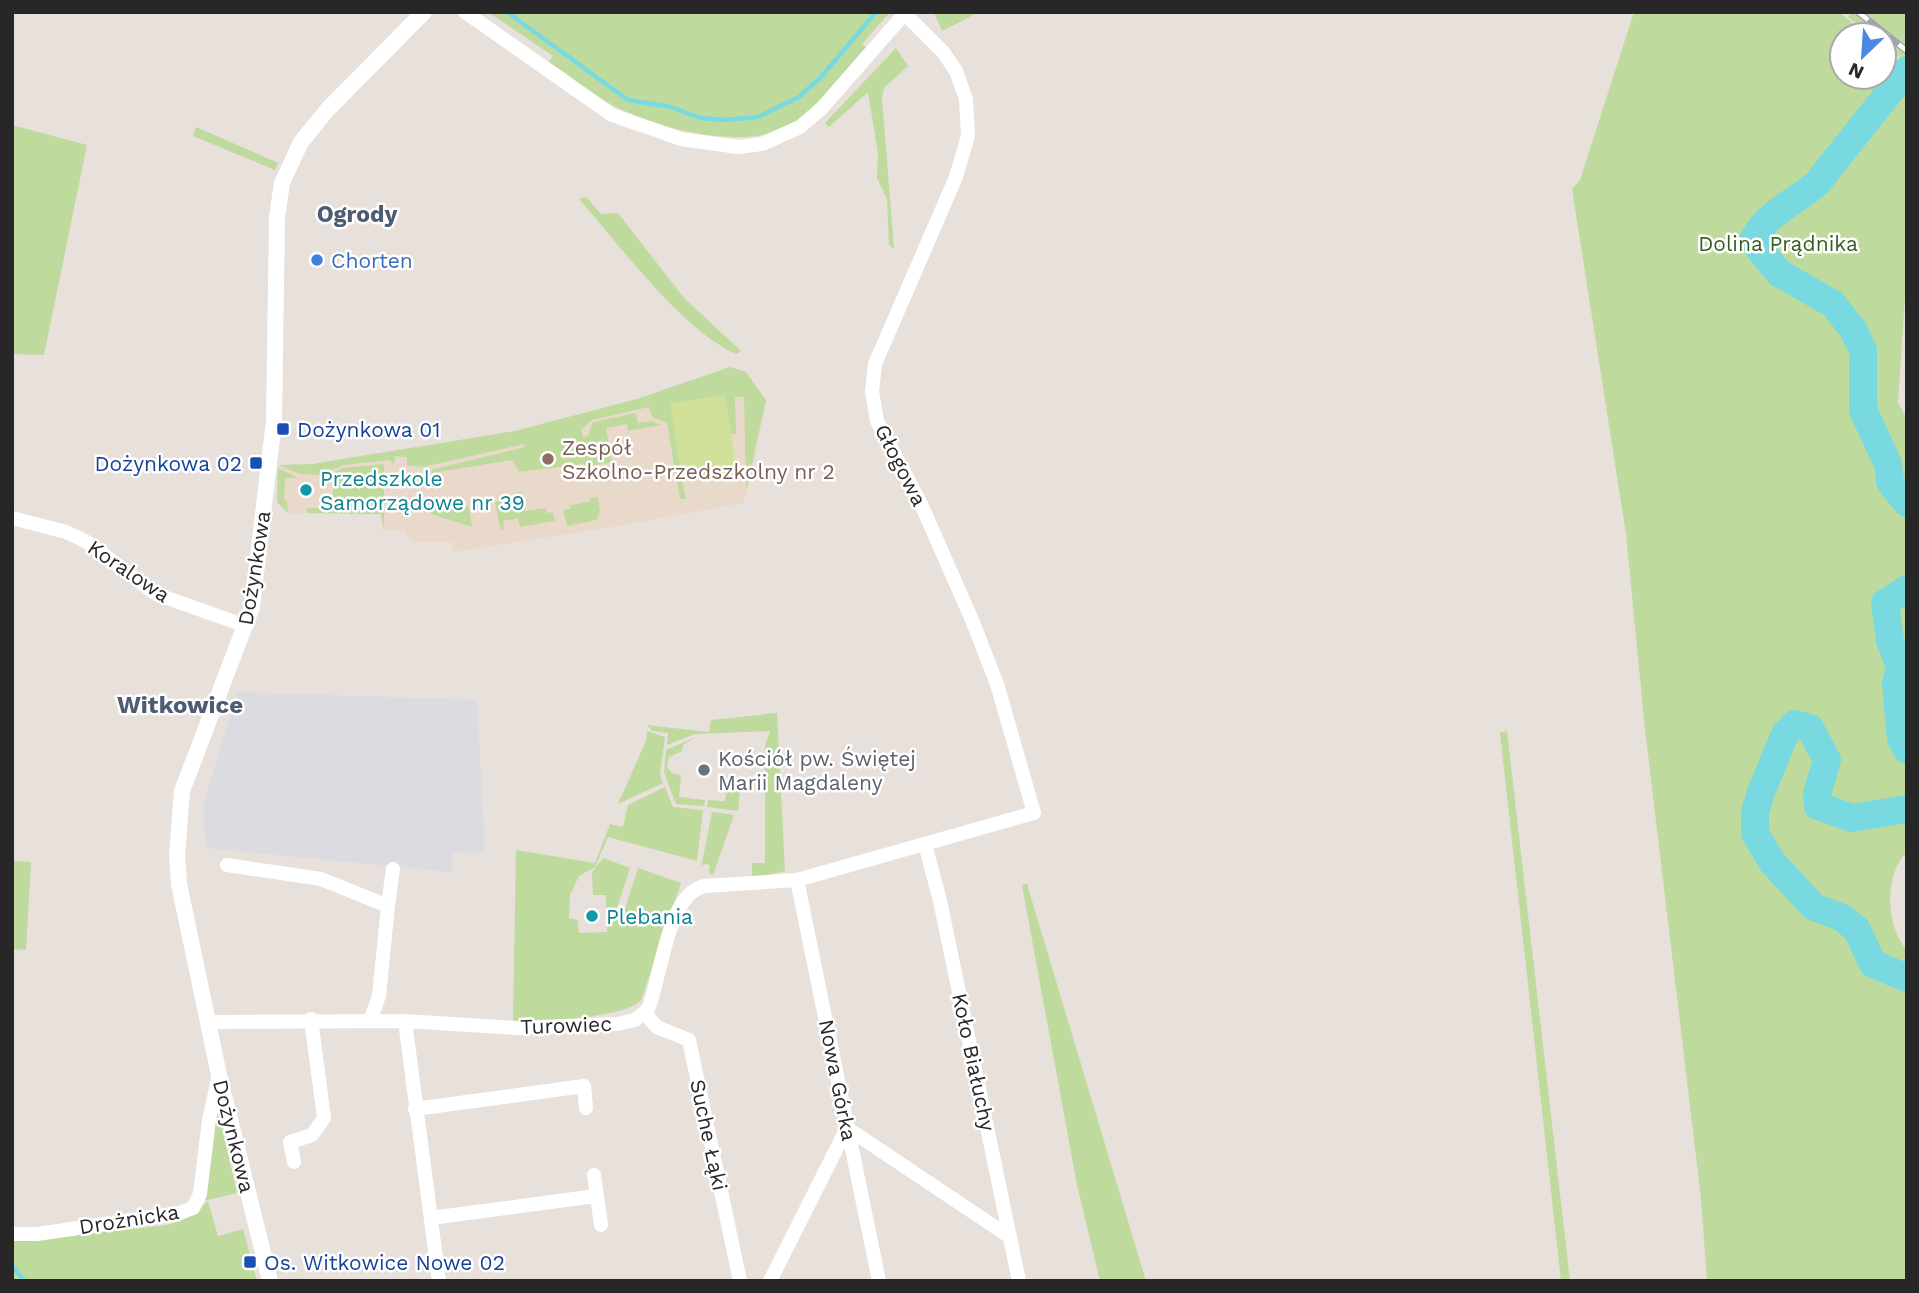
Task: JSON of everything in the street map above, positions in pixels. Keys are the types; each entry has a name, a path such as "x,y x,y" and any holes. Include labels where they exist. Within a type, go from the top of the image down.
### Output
{"street":[{"name":"Dożynkowa","path":"270,1281 219,1074 179,884 178,824 189,767 252,607 274,421 277,217 282,183 301,142 328,109 424,12"},
{"path":"465,12 612,115 681,139 738,147 762,144 800,127 822,108 905,13"},
{"name":"Głogowa","path":"905,13 943,52 956,71 966,99 968,136 956,177 875,363 872,391 877,421 921,504 997,684 1034,813 925,844"},
{"name":"Koralowa","path":"12,518 66,532 87,542 156,594 246,626"},
{"path":"645,1014 651,1002 675,915 693,890 705,886 797,880 925,844"},
{"name":"Koło Białuchy","path":"925,844 940,901 1019,1281"},
{"path":"227,865 321,879 388,906"},
{"path":"370,1021 379,996 393,869"},
{"name":"Nowa Górka","path":"797,880 879,1281"},
{"name":"Turowiec","path":"208,1022 311,1019 530,1027 617,1024 645,1014"},
{"name":"Suche Łąki","path":"645,1014 657,1027 689,1040 740,1281"},
{"path":"293,1162 290,1142 312,1135 324,1118 311,1019"},
{"path":"405,1021 439,1281"},
{"name":"Drożnicka","path":"12,1234 51,1232 180,1213 193,1208 200,1194 209,1120 219,1074"},
{"path":"415,1109 584,1086 586,1108"},
{"path":"770,1281 847,1128 1010,1237"},
{"path":"594,1175 601,1225"},
{"path":"431,1217 596,1196"}],"shaded area":[{"name":"Zespół Szkolno-Przedszkolny nr 2","path":"730,367 746,372 766,400 751,478 743,503 453,552 452,542 415,541 407,537 406,531 382,530 382,514 288,513 277,502 279,465 313,464 515,431 637,399"},
{"path":"238,692 477,700 485,853 453,852 452,872 206,848 203,804"}],"green space":[{"path":"488,12 890,12 862,44 866,47 824,97 796,122 777,131 755,136 731,137 681,130 635,116 616,107 549,62 553,56"},
{"path":"934,12 979,12 942,31"},
{"name":"Dolina Prądnika","path":"1634,12 1839,12 1850,21 1828,21 1828,91 1898,91 1898,60 1907,67 1907,267 1898,402 1907,419 1907,852 1894,874 1890,901 1895,928 1907,950 1907,1281 1707,1281 1701,1198 1645,729 1626,534 1572,189 1580,180"},
{"path":"1852,12 1907,12 1907,63 1898,56 1898,21 1853,21 1848,17"},
{"path":"896,48 908,66 884,88 882,98 894,249 889,245 887,199 877,178 878,154 868,92 829,127 825,123"},
{"path":"12,125 87,145 44,355 12,354"},
{"path":"196,127 278,163 275,170 193,136"},
{"path":"586,197 601,214 618,213 684,298 741,351 737,354 717,343 674,307 579,199"},
{"path":"730,367 746,372 766,400 746,490 744,397 735,397 736,434 731,434 725,395 682,481 686,499 680,499 667,423 652,417 649,407 592,420 581,430 583,437 588,436 593,422 636,413 638,423 651,421 661,425 628,431 627,424 606,428 612,462 585,467 584,464 519,472 512,460 432,473 431,470 525,447 524,444 423,467 407,465 407,457 395,456 394,464 389,460 343,465 321,475 300,474 279,465 313,464 515,431 637,399"},
{"path":"725,395 737,473 682,481 670,403"},
{"path":"384,464 384,530 381,514 307,513 307,508 333,508 333,476 328,475 343,468"},
{"path":"278,468 298,478 285,478 284,500 287,501 288,513 277,502"},
{"path":"522,492 525,511 546,508 547,513 553,512 555,521 520,527 518,518 503,521 504,530 501,530 495,502 515,499 514,493"},
{"path":"436,496 439,511 469,507 472,527 431,514 429,498"},
{"path":"598,497 600,512 596,520 567,526 563,510 570,509 570,505 590,502 590,498"},
{"path":"777,713 785,871 756,878 752,876 752,863 765,863 765,746 770,731 695,734 667,745 668,733 652,731 647,725 709,732 711,720"},
{"path":"647,731 665,737 660,775 663,783 618,804 646,741"},
{"path":"1507,731 1570,1281 1561,1281 1500,733"},
{"path":"696,737 683,745 682,751 669,757 667,767 673,774 681,775 679,797 705,800 704,806 676,804 664,772 666,750"},
{"path":"728,777 741,779 738,811 707,807 708,800 736,802 725,801"},
{"path":"665,787 673,807 703,810 697,861 608,837 595,867 579,876 570,895 569,918 578,920 579,933 607,932 607,920 611,920 611,915 623,915 638,868 681,883 641,1000 632,1006 600,1015 513,1023 516,850 595,863 610,824 623,827 628,805"},
{"path":"712,812 734,815 713,875 709,873 710,865 704,864 701,868"},
{"path":"603,858 630,868 617,908 606,909 606,895 593,895 592,872"},
{"path":"12,861 31,862 26,950 12,949"},
{"path":"1027,884 1146,1281 1100,1281 1077,1185 1022,885"},
{"path":"217,1106 237,1193 203,1201"},
{"path":"208,1201 218,1236 243,1229 257,1281 12,1281 12,1227 34,1240 168,1225 197,1212"}],"waterway":[{"path":"507,12 628,100 671,107 700,118 725,120 758,117 799,97 821,77 876,12"},
{"path":"1907,70 1818,182 1775,214 1754,238 1759,249 1779,273 1833,304 1854,331 1863,350 1863,410 1888,464 1890,482 1907,503"},
{"path":"1900,78 1907,83"},
{"path":"1907,589 1885,603 1890,641 1900,666 1896,684 1901,739 1907,750"},
{"path":"1907,809 1852,818 1818,806 1817,794 1827,760 1810,728 1795,724 1785,734 1755,812 1755,833 1772,862 1814,907 1843,918 1857,930 1873,964 1907,978"},
{"path":"12,1266 25,1281"}],"railway":[{"path":"1858,12 1907,51"}],"place":[{"name":"Chorten","path":"317,260"},
{"name":"Dożynkowa 01","path":"283,429"},
{"name":"Zespół Szkolno-Przedszkolny nr 2","path":"548,459"},
{"name":"Dożynkowa 02","path":"256,463"},
{"name":"Przedszkole Samorządowe nr 39","path":"306,490"},
{"name":"Kościół pw. Świętej Marii Magdaleny","path":"704,770"},
{"name":"Plebania","path":"592,916"},
{"name":"Os. Witkowice Nowe 02","path":"250,1262"}],"district":[{"name":"Ogrody","path":"357,214"},
{"name":"Witkowice","path":"180,705"}]}
